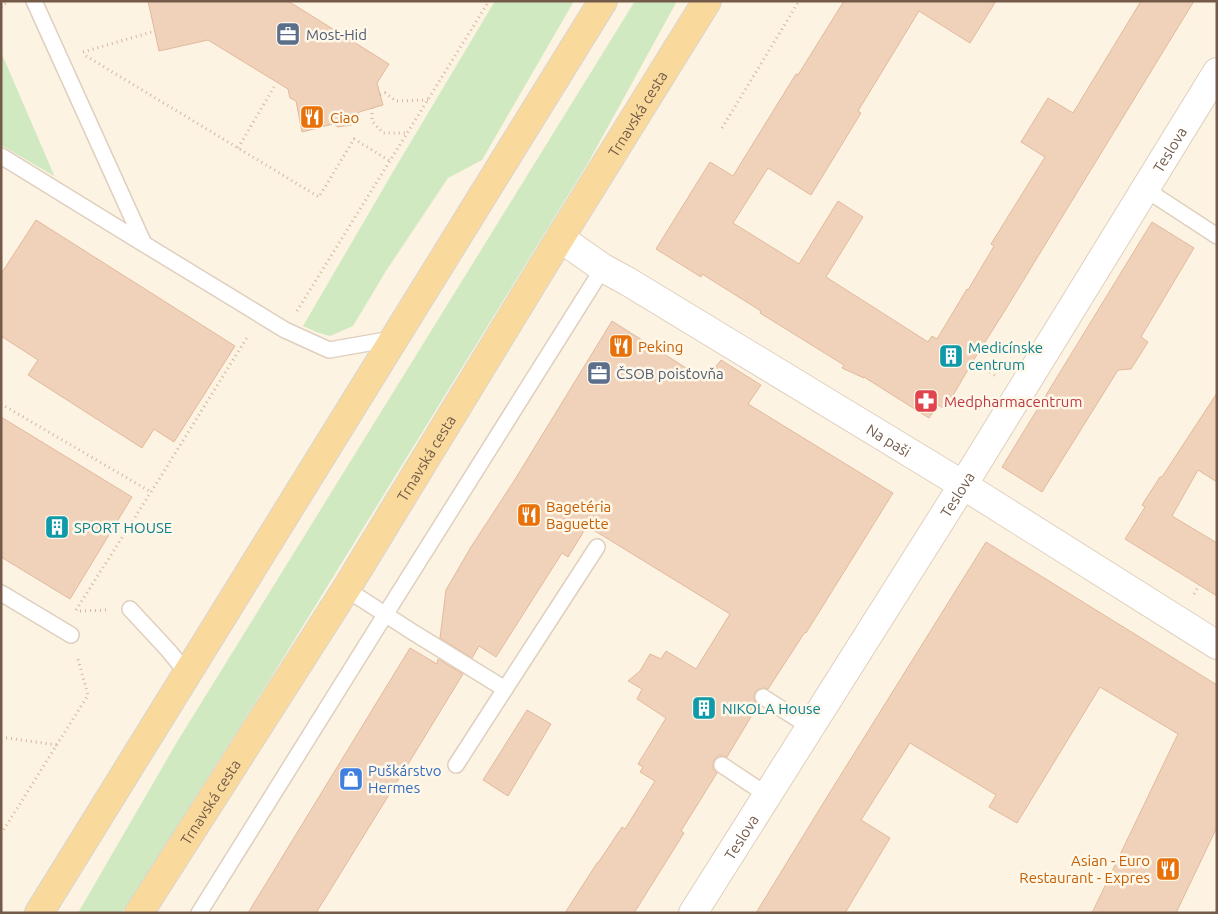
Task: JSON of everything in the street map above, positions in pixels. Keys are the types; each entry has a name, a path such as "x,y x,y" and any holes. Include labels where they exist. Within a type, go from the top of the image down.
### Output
{"main road":[{"path":"39,913 392,340 476,208 602,1"},
{"name":"Trnavská cesta","path":"139,913 346,589 707,1"}],"street":[{"name":"Teslova","path":"693,913 963,484 1217,72"},
{"name":"Na paši","path":"560,238 603,268 963,484 1217,645"}],"lane":[{"path":"34,1 144,244"},
{"path":"1,156 285,330 329,350 392,340"},
{"path":"1145,189 1217,236"},
{"path":"199,913 603,268"},
{"path":"456,765 597,547"},
{"path":"346,589 505,689"},
{"path":"1,593 71,635"},
{"path":"130,609 187,673"},
{"path":"763,697 810,727"},
{"path":"722,765 767,795"}],"path":[{"path":"1,7 8,1"},
{"path":"285,330 490,1"},
{"path":"722,128 799,1"},
{"path":"155,31 81,53 319,197 354,140 390,161"},
{"path":"238,148 274,87"},
{"path":"380,95 385,93 396,101 428,100"},
{"path":"372,108 372,121 384,133 408,133"},
{"path":"130,609 75,611 252,330"},
{"path":"973,361 997,376"},
{"path":"1,404 151,492"},
{"path":"1,834 88,696 71,635"},
{"path":"1,738 57,745"}],"green space":[{"path":"495,1 574,1 482,160 448,178 386,271 353,326 330,336 303,326 397,165"},
{"path":"635,1 677,1 588,163 269,681 122,913 78,913 177,742"},
{"path":"1,52 54,175 54,176 1,145"}],"building":[{"path":"148,1 288,1 389,64 377,83 383,105 359,112 351,125 338,127 333,124 302,132 296,101 290,98 288,89 208,40 159,51"},
{"path":"844,1 996,1 970,43 919,11 858,111 861,113 811,195 768,168 733,223 799,264 838,201 863,217 826,277 928,342 932,336 937,339 968,290 994,246 991,244 1045,157 1021,142 1048,98 1073,113 1141,1 1194,1 945,409 938,405 929,418 864,377 842,368 844,365 760,313 761,311 702,274 701,277 656,249 710,162 733,176"},
{"path":"36,220 235,346 174,442 154,429 142,448 28,375 38,360 1,336 1,274"},
{"path":"1152,222 1194,248 1141,337 1148,342 1131,369 1118,370 1042,492 1002,467"},
{"path":"612,321 705,380 721,360 761,385 748,404 893,493 806,633 768,689 759,689 755,692 754,697 758,705 727,757 718,756 714,760 713,769 717,773 681,831 684,833 634,913 565,913 622,827 625,829 655,781 640,772 643,767 638,764 666,718 637,699 642,689 628,681 640,671 650,654 661,659 666,651 696,669 730,614 587,526 568,557 562,553 496,657 479,646 472,658 440,638 446,590"},
{"path":"1217,393 1217,482 1198,470 1172,516 1217,543 1217,596 1125,539 1145,507 1142,505"},
{"name":"SPORT HOUSE","path":"1,417 132,497 70,599 1,557"},
{"path":"986,542 1217,685 1217,827 1176,913 1092,913 1178,734 1100,687 1017,823 989,807 996,795 910,743 861,820 890,838 845,913 756,913 827,797"},
{"path":"410,648 437,664 438,659 463,674 316,913 248,913"},
{"path":"527,710 551,724 508,796 483,780"}],"place":[{"name":"Most-Hid","path":"288,34"},
{"name":"Ciao","path":"312,117"},
{"name":"Peking","path":"621,346"},
{"name":"Medicínske centrum","path":"951,356"},
{"name":"ČSOB poisťovňa","path":"599,373"},
{"name":"Medpharmacentrum","path":"926,401"},
{"name":"Bagetéria Baguette","path":"529,515"},
{"name":"SPORT HOUSE","path":"57,527"},
{"name":"NIKOLA House","path":"704,708"},
{"name":"Puškárstvo Hermes","path":"351,779"},
{"name":"Asian - Euro Restaurant - Expres","path":"1168,869"}]}
